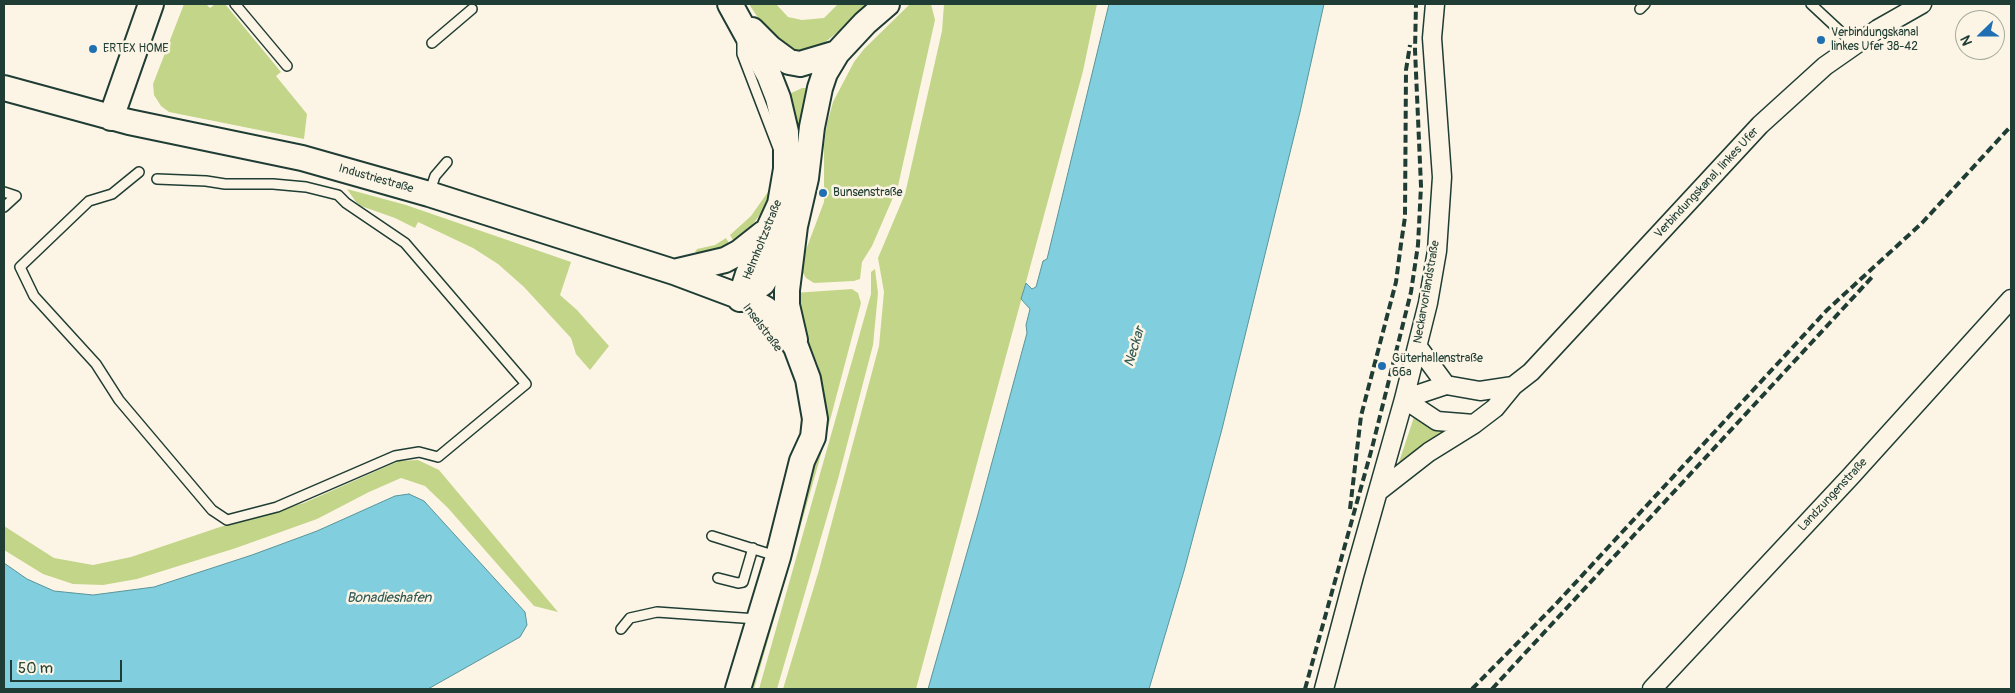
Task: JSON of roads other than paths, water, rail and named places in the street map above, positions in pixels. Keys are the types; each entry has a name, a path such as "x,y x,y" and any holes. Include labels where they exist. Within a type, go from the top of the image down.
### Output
{"street":[{"path":"111,118 151,4"},
{"path":"796,347 787,305 786,290 795,226 806,178 816,104 825,73 837,53 865,23 888,4"},
{"name":"Neckarvorlandstraße","path":"1324,689 1418,347 1437,251 1442,177 1432,38 1435,4"},
{"name":"Verbindungskanal, linkes Ufer","path":"1379,490 1429,452 1474,424 1494,408 1513,386 1531,372 1760,125 1825,66 1878,29 1922,4"},
{"name":"Helmholtzstraße","path":"735,13 770,48 789,62 800,64 837,53"},
{"name":"Helmholtzstraße","path":"735,13 769,75 778,98 786,132 786,169 780,204 748,274 740,299"},
{"name":"Industriestraße","path":"4,88 111,118 302,158 429,194 674,272 740,299"},
{"path":"740,299 763,282 795,226"},
{"path":"674,272 710,264 732,256 767,231"},
{"name":"Inselstraße","path":"738,689 778,557 802,461 813,437 815,418 808,379 796,347 780,324 766,309 754,302 740,299"},
{"name":"Inselstraße","path":"740,299 753,319 768,334 790,369 801,405 802,461"},
{"name":"Landzungenstraße","path":"1652,689 1851,476 2011,299"},
{"path":"1418,347 1446,385"},
{"path":"1404,399 1446,385 1480,391 1513,386"},
{"path":"1404,399 1437,421 1474,424"}],"lane":[{"path":"235,4 287,66"},
{"path":"1811,4 1855,45"},
{"path":"432,43 472,9"},
{"path":"429,194 435,176 447,162"},
{"path":"139,172 112,194 89,201 20,267 34,296 96,364 119,400 212,510 227,520 277,507 396,456 419,452 438,457 526,384 405,243 353,208 338,195 306,187 273,184 225,184 206,181 157,179"},
{"path":"4,192 16,196 4,207"},
{"path":"712,536 778,557"},
{"path":"718,578 738,583 743,582 753,548"},
{"path":"621,629 630,618 657,612 760,619"}],"water":[{"name":"Neckar","path":"1109,4 1324,4 1300,112 1222,429 1184,571 1149,689 928,689 1027,333 1026,325 1030,309 1021,299 1026,283 1032,289 1036,287 1043,261 1047,259"},
{"name":"Bonadieshafen","path":"409,494 424,501 525,612 527,625 520,637 428,689 4,689 4,563 27,579 54,591 93,595 154,587 252,555 317,531 395,496"}],"railway":[{"path":"1305,689 1372,448 1411,292 1418,245 1421,186 1415,50 1416,4"},
{"path":"1350,509 1361,416 1396,282 1405,217 1406,70 1410,45"},
{"path":"1472,689 1554,606 1827,310 1922,223 2011,126"},
{"path":"1492,689 1873,276"}],"place":[{"name":"Verbindungskanal linkes Ufer 38-42","path":"1821,40"},
{"name":"ERTEX HOME","path":"93,49"},
{"name":"Bunsenstraße","path":"823,193"},
{"name":"Güterhallenstraße 66a","path":"1382,366"}]}
